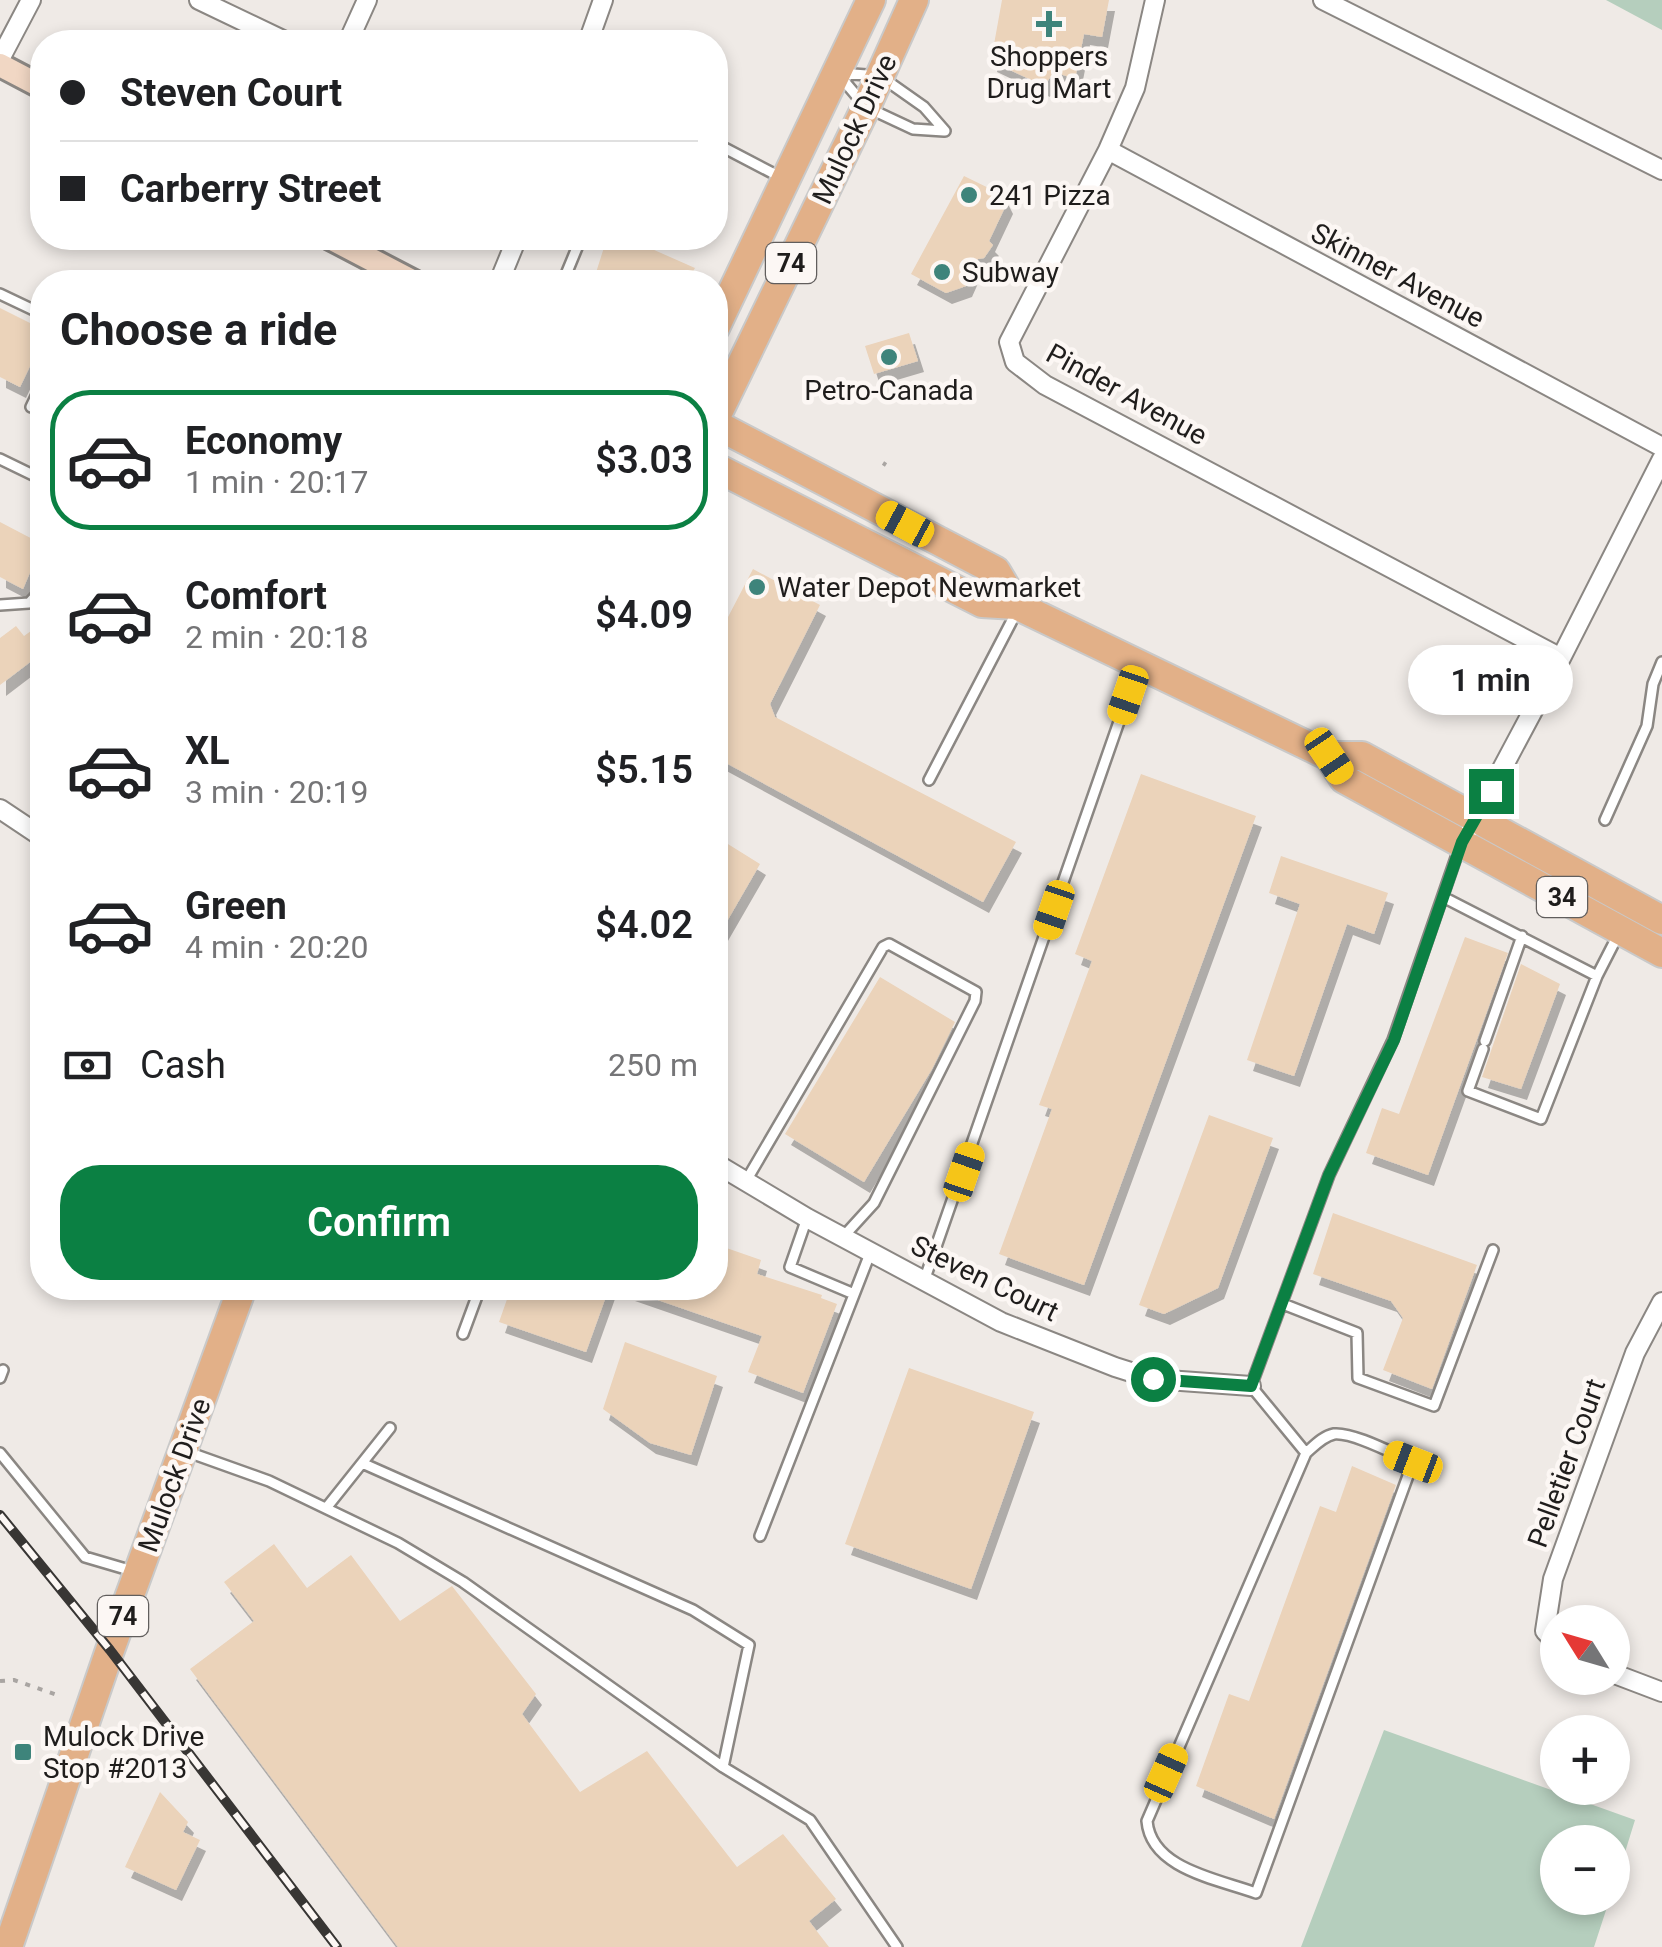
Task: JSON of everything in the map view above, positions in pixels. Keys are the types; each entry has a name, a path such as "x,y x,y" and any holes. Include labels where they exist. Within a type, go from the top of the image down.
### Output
{"main road":[{"name":"Mulock Drive","path":"728,301 871,0"},
{"name":"Mulock Drive","path":"728,394 914,0"},
{"path":"0,62 30,80"},
{"path":"353,250 391,270"},
{"name":"34","path":"728,428 996,571 1018,606"},
{"name":"34","path":"728,474 982,602 1018,606 1329,756 1344,779 1469,830 1662,920"},
{"name":"34","path":"1469,830 1620,930 1662,953"},
{"name":"Mulock Drive","path":"8,1947 238,1300"}],"street":[{"path":"0,62 31,0"},
{"path":"199,0 262,30"},
{"path":"354,30 368,0"},
{"path":"592,30 603,0"},
{"name":"Pinder Avenue","path":"1154,0 1135,88 1108,150 1009,342 1015,362 1045,384 1561,658"},
{"path":"1323,0 1354,6 1662,170"},
{"name":"Skinner Avenue","path":"1108,150 1662,448"},
{"path":"1469,830 1662,459"},
{"path":"0,809 30,828"},
{"name":"Steven Court","path":"728,1172 806,1218 1002,1322 1153,1379 1251,1386"},
{"name":"Pelletier Court","path":"1549,1605 1553,1579 1635,1353 1662,1302"},
{"path":"1630,1680 1662,1692"}],"lane":[{"path":"838,73 880,76 924,107 946,131 913,129 866,107 838,73"},
{"path":"728,150 786,180"},
{"path":"0,294 30,308"},
{"path":"0,459 30,474"},
{"path":"0,605 30,602"},
{"path":"929,780 1018,606"},
{"path":"1605,820 1647,726 1653,684 1662,662"},
{"path":"924,1282 1139,664"},
{"path":"1306,1453 1251,1386 1329,1175 1394,1040 1469,830"},
{"path":"1443,897 1597,976"},
{"path":"1522,936 1468,1090 1541,1118 1597,976 1620,930"},
{"path":"746,1182 883,947 889,944 976,992 976,1001 874,1203 843,1237"},
{"path":"806,1218 790,1267 854,1294"},
{"path":"1283,1304 1357,1333 1358,1378 1434,1406 1493,1250"},
{"path":"760,1536 870,1252"},
{"path":"463,1334 476,1300"},
{"path":"327,1507 390,1428"},
{"path":"1334,1434 1413,1462 1256,1893 1177,1864 1154,1845 1147,1821 1306,1453 1334,1434"},
{"path":"183,1450 269,1481 398,1543 464,1582 723,1767 810,1820 898,1947"},
{"path":"0,1453 86,1557 138,1573"},
{"path":"362,1464 692,1610 749,1645 723,1767"}],"path":[{"path":"0,1681 14,1680 60,1696"}],"green space":[{"path":"1606,0 1662,0 1662,30"},
{"path":"1384,1730 1540,1786 1540,1805 1593,1805 1635,1820 1630,1836 1630,1825 1540,1825 1540,1915 1604,1915 1594,1947 1301,1947"}],"building":[{"path":"1002,0 1109,0 1102,37 1084,34 1075,79 1054,72 1044,86 991,61"},
{"path":"964,176 1003,195 1007,203 989,241 993,245 984,258 978,259 966,286 946,293 911,274"},
{"path":"603,250 654,250 695,268 694,270 597,270"},
{"path":"0,308 30,323 30,366 20,387 0,377"},
{"path":"909,333 918,361 874,374 865,346"},
{"path":"0,522 30,538 30,572 23,589 0,577"},
{"path":"753,569 820,605 770,704 775,717 1016,842 983,902 728,764 728,617"},
{"path":"16,626 24,636 30,632 30,662 0,685 0,638"},
{"path":"1141,774 1256,816 1084,1285 999,1254 1052,1109 1039,1105 1092,961 1075,954"},
{"path":"728,844 760,864 728,919"},
{"path":"1281,856 1388,893 1374,934 1347,924 1294,1076 1247,1060 1300,904 1269,893"},
{"path":"1465,937 1508,953 1428,1175 1366,1153 1382,1108 1399,1114"},
{"path":"1521,964 1560,984 1521,1089 1482,1077"},
{"path":"880,977 955,1022 932,1069 864,1182 785,1134"},
{"path":"1209,1115 1273,1138 1218,1288 1164,1314 1139,1305"},
{"path":"1333,1213 1477,1265 1432,1389 1383,1370 1403,1318 1391,1301 1313,1274"},
{"path":"728,1249 761,1260 757,1274 822,1295 821,1298 837,1304 803,1393 748,1372 762,1336 658,1300 728,1300"},
{"path":"507,1300 605,1300 586,1352 499,1322"},
{"path":"625,1342 717,1376 691,1455 650,1443 603,1409"},
{"path":"909,1368 1034,1412 971,1589 845,1544"},
{"path":"1352,1466 1396,1485 1274,1819 1196,1786 1229,1694 1249,1701 1320,1506 1336,1512"},
{"path":"274,1544 307,1588 351,1555 400,1621 452,1586 536,1694 522,1714 580,1792 647,1751 737,1867 783,1834 836,1899 809,1921 829,1947 398,1947 190,1669 254,1621 224,1582"},
{"path":"160,1792 188,1822 183,1832 200,1840 176,1890 125,1867"}],"railway":[{"path":"0,1515 110,1650 337,1947"}],"place":[{"name":"Shoppers Drug Mart","path":"1049,24"},
{"name":"241 Pizza","path":"969,195"},
{"name":"Subway","path":"942,272"},
{"name":"Petro-Canada","path":"889,357"},
{"name":"Water Depot Newmarket","path":"757,587"},
{"name":"Mulock Drive Stop #2013","path":"23,1752"}],"route":[{"path":"1153,1379 1251,1386 1329,1175 1394,1040 1462,842 1491,791"}]}
